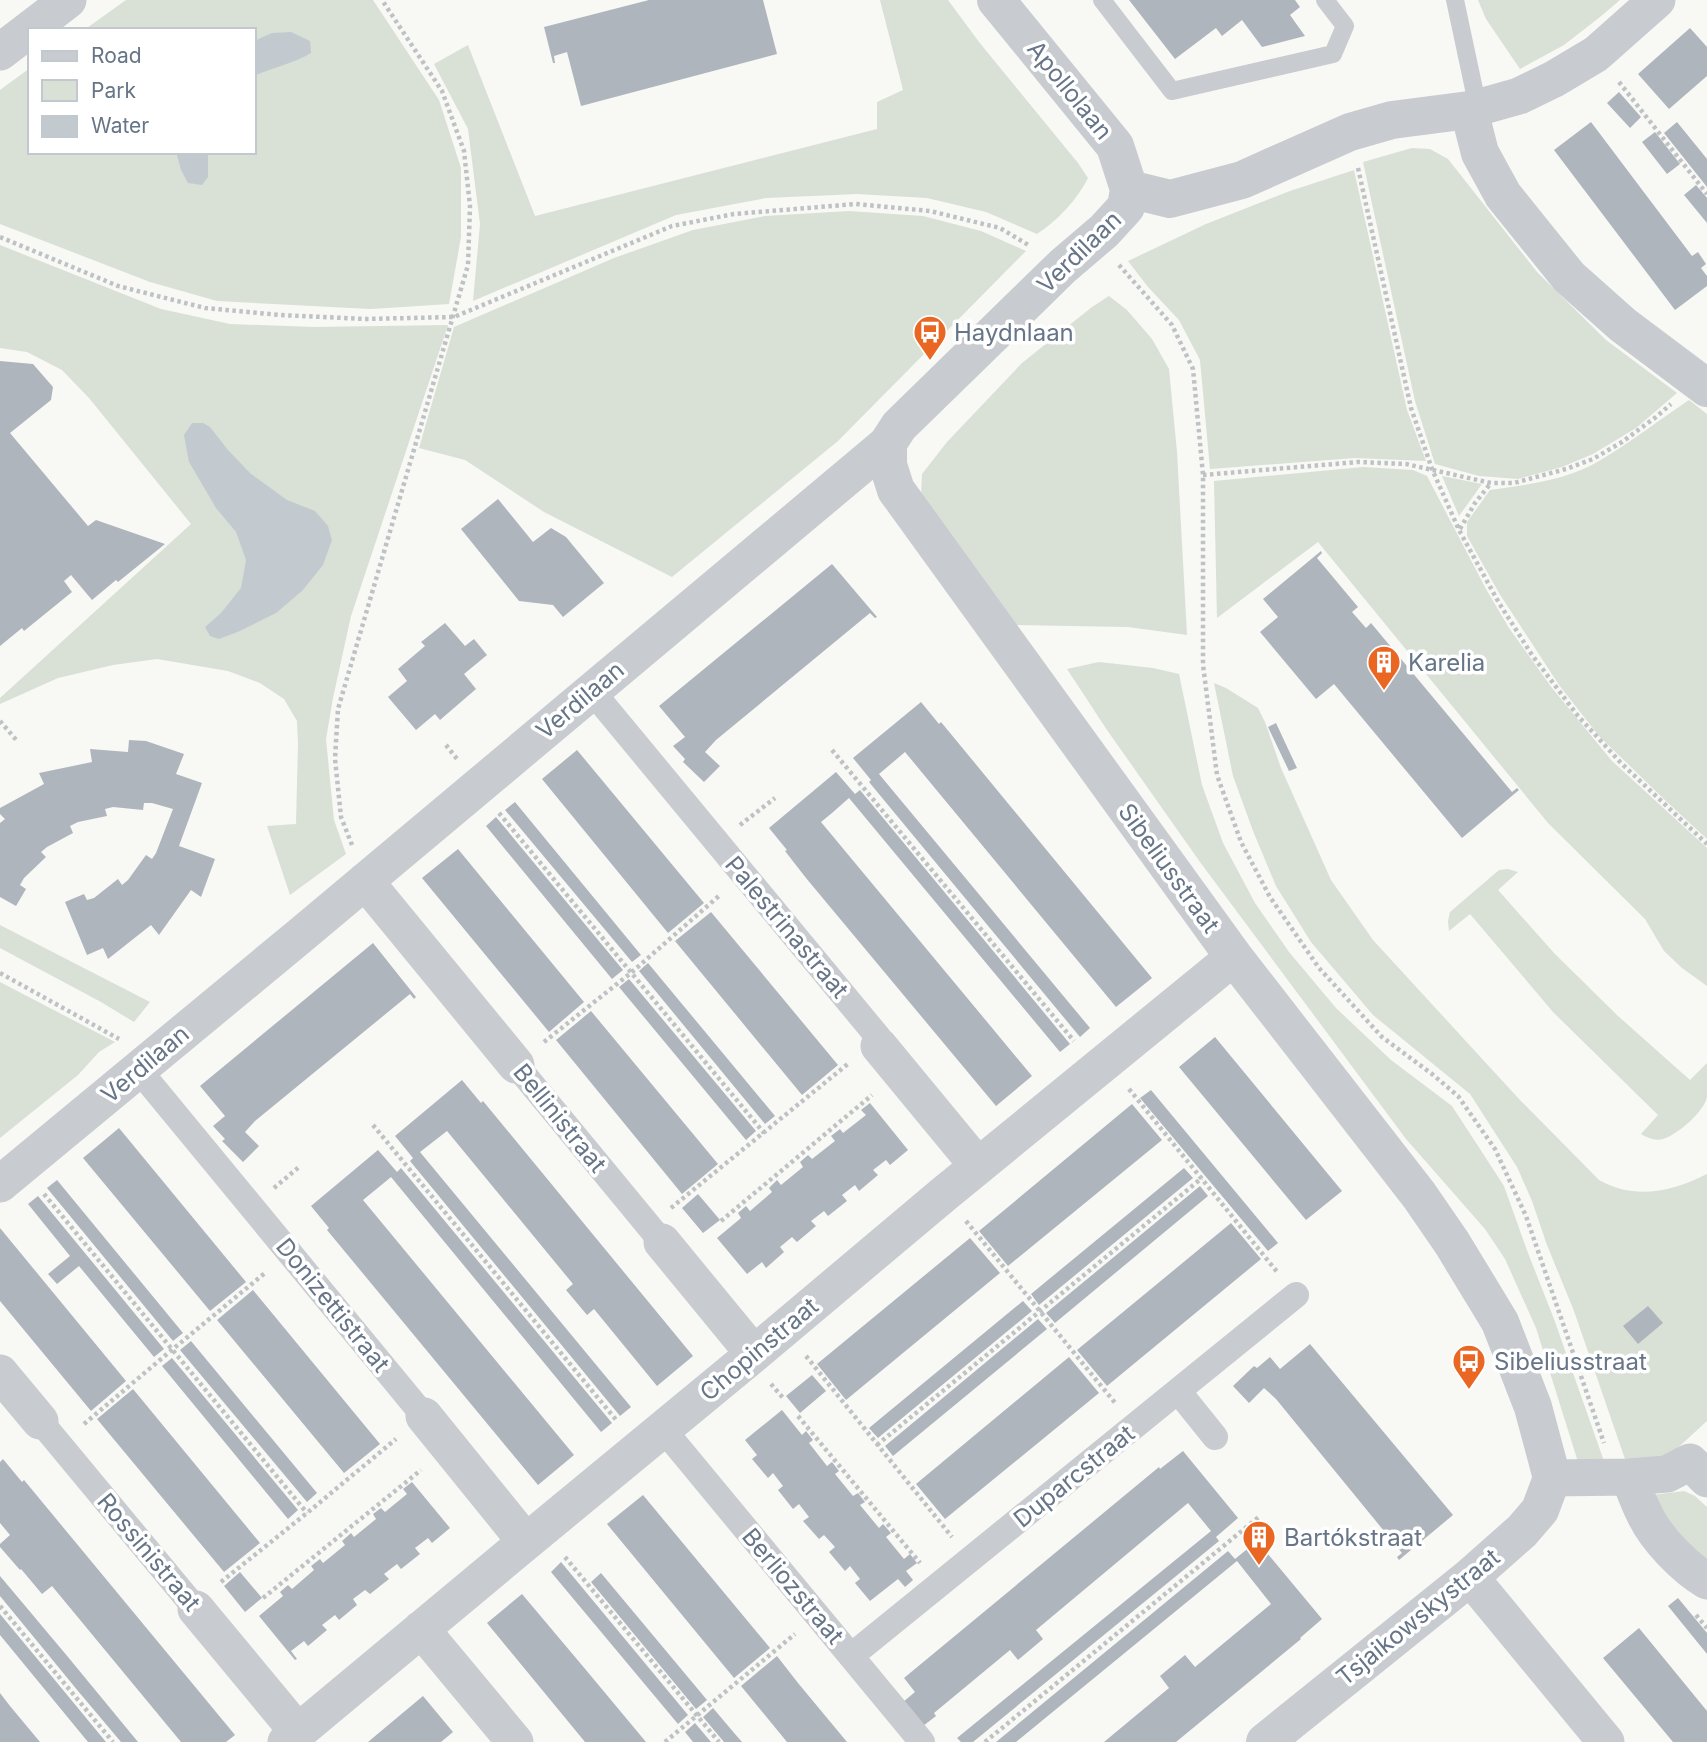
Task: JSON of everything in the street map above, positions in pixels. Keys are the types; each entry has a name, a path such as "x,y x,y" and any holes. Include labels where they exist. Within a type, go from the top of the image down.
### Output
{"street":[{"path":"31,28 68,0"},
{"name":"Apollolaan","path":"996,0 1115,146 1129,189"},
{"path":"1129,189 1170,199 1242,180 1350,132 1392,120 1473,109 1519,96 1596,54 1657,0"},
{"path":"0,52 28,31"},
{"path":"1473,109 1480,153 1503,195 1569,277 1623,325 1702,384"},
{"name":"Verdilaan","path":"11,1175 888,443 900,426 1063,266 1104,231 1126,206 1129,189"},
{"name":"Sibeliusstraat","path":"888,443 888,465 896,490 1234,957 1419,1195 1477,1283 1500,1322 1533,1407 1552,1478"},
{"name":"Palestrinastraat","path":"591,690 978,1166"},
{"name":"Bellinistraat","path":"365,881 754,1354"},
{"name":"Chopinstraat","path":"292,1737 944,1194 1234,957"},
{"name":"Donizettistraat","path":"145,1063 290,1253 449,1447 534,1535"},
{"name":"Duparcstraat","path":"851,1656 1296,1295"},
{"name":"Rossinistraat","path":"0,1373 194,1606 292,1737"},
{"path":"1178,1391 1215,1437"},
{"name":"Berliozstraat","path":"651,1439 818,1616 922,1742"},
{"path":"1552,1478 1667,1474 1701,1462"},
{"path":"1623,1477 1655,1532 1690,1570 1707,1581"},
{"name":"Tsjaikowskystraat","path":"1265,1742 1470,1577 1522,1531 1540,1510 1552,1478"},
{"path":"1470,1577 1606,1742"},
{"path":"421,1629 515,1742"}],"lane":[{"path":"1102,0 1172,91 1333,54 1345,26 1325,0"},
{"path":"1455,0 1473,109"}],"path":[{"path":"365,881 341,817 335,759 338,709 468,265 470,206 464,151 442,91 382,0"},
{"path":"1596,54 1707,194"},
{"path":"1350,132 1411,408 1432,469 1460,530 1499,603 1532,655 1578,716 1621,763 1707,844"},
{"path":"0,237 118,286 205,308 365,319 454,317 672,226 734,214 775,210 856,204 930,211 1000,228 1063,266"},
{"path":"1095,238 1172,325 1193,369 1203,475 1203,665 1217,775 1241,842 1270,897 1319,968 1382,1037 1458,1096 1495,1149 1526,1216 1623,1477"},
{"path":"1203,475 1359,462 1406,464 1491,483 1514,483 1593,459 1622,442 1702,384"},
{"path":"1460,530 1475,503 1491,483"},
{"path":"0,722 18,743"},
{"path":"832,750 1101,1065 1202,1178 1296,1295"},
{"path":"478,786 764,1133"},
{"path":"718,843 775,798"},
{"path":"516,1065 632,972 744,875"},
{"path":"0,973 145,1063"},
{"path":"655,1234 764,1133 886,1052"},
{"path":"721,1221 886,1052"},
{"path":"373,1125 651,1439"},
{"path":"11,1175 173,1349 307,1513"},
{"path":"877,1445 1202,1178"},
{"path":"944,1194 1134,1427"},
{"path":"50,1433 173,1349 290,1253"},
{"path":"783,1328 970,1559"},
{"path":"194,1606 424,1416"},
{"path":"798,1416 939,1586"},
{"path":"263,1598 449,1447"},
{"path":"985,1742 1260,1516"},
{"path":"534,1535 719,1742"},
{"path":"0,1606 113,1742"},
{"path":"665,1742 818,1616"}],"green space":[{"path":"126,0 373,0 439,100 461,168 461,237 449,304 371,309 217,301 150,282 0,224 0,90 28,69 28,154 256,154 256,28 87,28"},
{"path":"880,0 948,0 1078,163 1088,178 1084,186 1073,202 1037,234 986,212 927,198 857,194 766,198 676,215 473,301 480,224 468,129 434,64 468,45 535,216 877,129 877,102 903,90"},
{"path":"1478,0 1620,0 1564,45 1520,69 1486,19"},
{"path":"1412,148 1430,149 1448,159 1537,272 1606,340 1677,393 1636,428 1593,454 1562,467 1518,479 1479,476 1435,464 1415,401 1363,162"},
{"path":"1354,170 1407,410 1426,461 1355,458 1210,469 1200,360 1179,320 1128,261 1206,224 1290,191"},
{"path":"849,211 923,216 981,231 1026,251 838,441 672,577 544,512 465,460 419,448 454,327 614,258 693,230 765,216"},
{"path":"0,245 161,309 230,324 314,327 448,325 351,616 333,698 326,739 334,820 346,854 290,895 267,826 296,824 297,721 284,699 260,683 228,671 157,659 113,665 58,678 0,704 0,698 191,524 89,398 62,370 27,352 0,348"},
{"path":"1109,296 1127,310 1152,339 1169,369 1177,452 1187,635 1128,627 1011,625 921,496 922,474 947,442 1022,363"},
{"path":"1689,400 1707,414 1707,839 1599,736 1559,685 1499,593 1467,536 1467,522 1490,490 1546,481 1574,473 1622,447"},
{"path":"1363,467 1413,470 1427,476 1486,589 1509,628 1552,688 1612,761 1707,848 1707,986 1664,951 1645,919 1548,823 1318,542 1217,618 1214,481"},
{"path":"1442,476 1482,484 1459,516"},
{"path":"1099,662 1179,674 1202,785 1223,843 1255,903 1289,952 1336,1008 1391,1060 1452,1106 1504,1186 1605,1464 1578,1462 1536,1328 1505,1259 1485,1229 1406,1139 1200,862 1067,669"},
{"path":"1214,683 1258,708 1281,768 1331,880 1373,940 1519,1099 1599,1180 1639,1192 1667,1189 1707,1174 1707,1421 1670,1455 1626,1462 1574,1311 1532,1201 1517,1167 1470,1094 1373,1015 1311,942 1276,886 1233,776"},
{"path":"1499,870 1518,872 1498,890 1555,954 1618,1016 1690,1080 1707,1063 1705,1103 1689,1122 1675,1133 1657,1140 1641,1134 1658,1115 1553,1012 1470,914 1449,931 1450,912"},
{"path":"0,925 150,1002 134,1022 0,948"},
{"path":"0,982 115,1042 99,1052 78,1075 0,1138"},
{"path":"1684,1491 1695,1496 1707,1507 1707,1571 1644,1496"}],"water":[{"path":"291,32 310,41 311,53 256,75 256,40 272,33"},
{"path":"177,154 208,154 208,177 202,185 188,183"},
{"path":"192,423 203,423 210,427 250,473 287,500 315,511 328,526 332,540 323,565 302,591 276,613 219,639 210,636 205,627 221,613 241,588 246,560 236,532 216,508 189,462 184,435"}],"building":[{"path":"649,0 763,0 777,54 581,106 567,52 554,56 553,63 544,27"},
{"path":"1129,0 1295,0 1300,7 1290,15 1305,36 1262,47 1242,20 1222,36 1216,28 1175,59"},
{"path":"1690,28 1707,47 1707,76 1669,109 1638,74"},
{"path":"1619,92 1641,117 1630,128 1607,103"},
{"path":"1591,122 1692,256 1698,252 1706,264 1701,268 1707,276 1707,286 1675,310 1554,150"},
{"path":"1677,122 1707,159 1707,187 1664,133"},
{"path":"1655,132 1680,164 1667,174 1642,142"},
{"path":"1696,185 1707,198 1707,223 1684,195"},
{"path":"0,361 33,364 53,387 51,400 10,433 88,526 96,520 165,544 92,600 71,575 64,581 72,592 24,631 22,628 0,646"},
{"path":"498,499 533,542 551,528 566,537 604,583 563,617 553,605 519,601 461,529"},
{"name":"Karelia","path":"1321,551 1317,558 1358,607 1352,612 1366,628 1371,623 1512,792 1517,788 1519,790 1462,838 1334,684 1316,699 1260,632 1278,617 1263,599"},
{"path":"832,564 877,617 870,613 716,740 705,752 720,766 704,782 683,762 685,759 673,746 685,737 659,706"},
{"path":"445,623 465,646 474,639 487,655 464,674 476,689 440,720 435,714 416,730 388,697 407,681 398,669 425,646 421,642"},
{"path":"921,702 939,724 941,722 1152,978 1116,1007 905,752 879,774 1090,1028 1080,1037 869,782 871,780 853,758"},
{"path":"1276,723 1297,768 1289,771 1268,727"},
{"path":"129,740 146,741 184,754 176,774 202,783 179,846 215,859 201,897 191,890 159,935 151,925 108,959 103,948 87,955 65,902 84,894 87,900 94,898 118,879 122,885 128,880 146,855 152,859 156,853 173,809 152,803 144,803 143,810 113,807 105,809 107,816 70,826 73,833 41,852 46,857 24,878 20,885 26,889 16,906 0,897 0,823 5,819 0,814 0,808 44,784 39,773 92,762 90,749 128,752"},
{"path":"577,750 704,903 668,933 542,779"},
{"path":"836,772 855,794 860,790 1070,1044 1060,1052 849,798 821,822 1032,1076 996,1106 806,878 769,828"},
{"path":"515,802 641,955 632,962 505,810"},
{"path":"496,817 623,970 612,979 486,826"},
{"path":"458,849 584,1002 549,1032 422,878"},
{"path":"711,912 838,1065 802,1095 675,941"},
{"path":"373,943 416,997 414,999 410,994 255,1121 245,1132 259,1146 243,1162 222,1141 225,1139 213,1126 225,1116 200,1086"},
{"path":"648,963 775,1116 765,1124 639,971"},
{"path":"629,979 756,1131 746,1140 619,987"},
{"path":"591,1011 718,1164 682,1194 556,1040"},
{"path":"1215,1037 1342,1191 1306,1220 1179,1067"},
{"path":"462,1080 481,1103 483,1101 693,1356 657,1386 594,1309 587,1315 566,1290 573,1284 447,1131 420,1152 631,1407 620,1416 410,1161 413,1158 395,1136"},
{"path":"1151,1090 1278,1243 1268,1251 1140,1098"},
{"path":"870,1103 908,1150 890,1165 886,1160 873,1170 878,1175 859,1191 855,1185 842,1195 847,1201 828,1216 824,1211 811,1221 816,1226 797,1242 792,1237 780,1247 784,1252 766,1268 762,1262 747,1274 717,1238 741,1218 738,1213 746,1206 750,1211 772,1192 769,1188 777,1180 781,1185 803,1167 800,1162 808,1155 812,1159 835,1141 831,1136 840,1129 843,1133 866,1115 861,1110"},
{"path":"1132,1104 1162,1140 1008,1266 979,1231"},
{"path":"119,1128 246,1282 210,1311 83,1158"},
{"path":"378,1150 397,1172 401,1168 612,1423 601,1432 391,1177 363,1200 574,1455 538,1485 327,1230 329,1228 311,1206"},
{"path":"1184,1168 1193,1178 1039,1305 1031,1294"},
{"path":"57,1180 183,1333 173,1341 47,1188"},
{"path":"1200,1186 1208,1196 1055,1323 1046,1313"},
{"path":"698,1194 720,1220 703,1233 682,1208"},
{"path":"38,1196 164,1349 154,1357 79,1266 57,1284 48,1274 70,1256 28,1204"},
{"path":"1231,1223 1261,1259 1107,1386 1077,1350"},
{"path":"0,1228 126,1381 91,1411 0,1301"},
{"path":"970,1238 1000,1273 846,1400 817,1364"},
{"path":"253,1290 380,1444 344,1473 217,1320"},
{"path":"1023,1301 1032,1311 878,1438 869,1428"},
{"path":"1648,1306 1663,1323 1638,1344 1623,1326"},
{"path":"1038,1319 1047,1329 893,1456 885,1446"},
{"path":"191,1341 317,1493 307,1502 180,1350"},
{"path":"1310,1344 1453,1515 1399,1560 1397,1557 1402,1553 1276,1399 1264,1388 1249,1403 1233,1386 1254,1366 1257,1368 1270,1357 1280,1369"},
{"path":"1069,1357 1099,1393 945,1519 916,1484"},
{"path":"172,1358 298,1510 288,1519 162,1366"},
{"path":"812,1375 826,1391 800,1413 786,1396"},
{"path":"133,1389 260,1543 224,1572 97,1419"},
{"path":"782,1410 802,1435 806,1431 813,1440 809,1443 827,1466 832,1462 839,1471 835,1474 853,1496 858,1493 865,1502 860,1505 879,1528 883,1524 891,1533 886,1537 904,1559 910,1554 917,1563 906,1571 913,1580 905,1587 898,1579 870,1601 855,1583 860,1579 850,1566 845,1571 829,1552 835,1547 824,1535 819,1539 803,1521 809,1517 799,1504 793,1509 778,1490 783,1486 773,1473 768,1478 752,1459 757,1455 745,1440"},
{"path":"1183,1451 1238,1518 1216,1537 1219,1541 973,1742 961,1742 957,1738 1211,1531 1188,1503 1036,1630 1043,1639 1018,1660 1010,1650 934,1713 936,1716 923,1726 903,1702 915,1692 904,1678 1159,1467 1160,1469"},
{"path":"3,1459 22,1482 24,1480 235,1735 226,1742 181,1742 52,1586 42,1594 0,1547 10,1535 0,1523 0,1462"},
{"path":"412,1482 450,1528 432,1543 428,1538 415,1548 420,1554 401,1569 397,1564 384,1574 389,1579 370,1594 365,1590 353,1599 357,1605 339,1620 335,1615 322,1625 327,1630 308,1646 304,1641 291,1651 297,1659 295,1660 259,1616 283,1596 280,1592 288,1585 292,1589 314,1570 311,1566 320,1559 323,1563 345,1545 342,1541 351,1533 354,1537 376,1519 373,1514 381,1508 385,1512 407,1494 403,1489"},
{"path":"643,1495 770,1648 734,1678 607,1524"},
{"path":"1257,1541 1322,1619 1176,1742 1104,1742 1169,1688 1160,1676 1185,1655 1195,1667 1271,1604 1237,1561 1016,1742 996,1742 1228,1551 1235,1559"},
{"path":"561,1562 688,1715 678,1724 551,1572"},
{"path":"240,1572 262,1598 245,1612 224,1586"},
{"path":"601,1573 707,1700 696,1709 591,1582"},
{"path":"0,1576 138,1742 121,1742 78,1691 0,1596"},
{"path":"522,1594 646,1742 585,1742 487,1623"},
{"path":"1678,1598 1707,1633 1707,1654 1668,1606"},
{"path":"0,1614 106,1742 88,1742 0,1635"},
{"path":"1639,1628 1707,1711 1707,1742 1673,1742 1603,1658"},
{"path":"777,1656 847,1742 787,1742 741,1686"},
{"path":"0,1693 10,1706 40,1742 0,1742"},
{"path":"423,1696 453,1732 441,1742 368,1742"},
{"path":"713,1708 742,1742 724,1742 703,1717"},
{"path":"695,1723 711,1742 693,1742 685,1732"}],"place":[{"name":"Haydnlaan","path":"930,362"},
{"name":"Karelia","path":"1384,692"},
{"name":"Sibeliusstraat","path":"1469,1391"},
{"name":"Bartókstraat","path":"1259,1567"}]}
